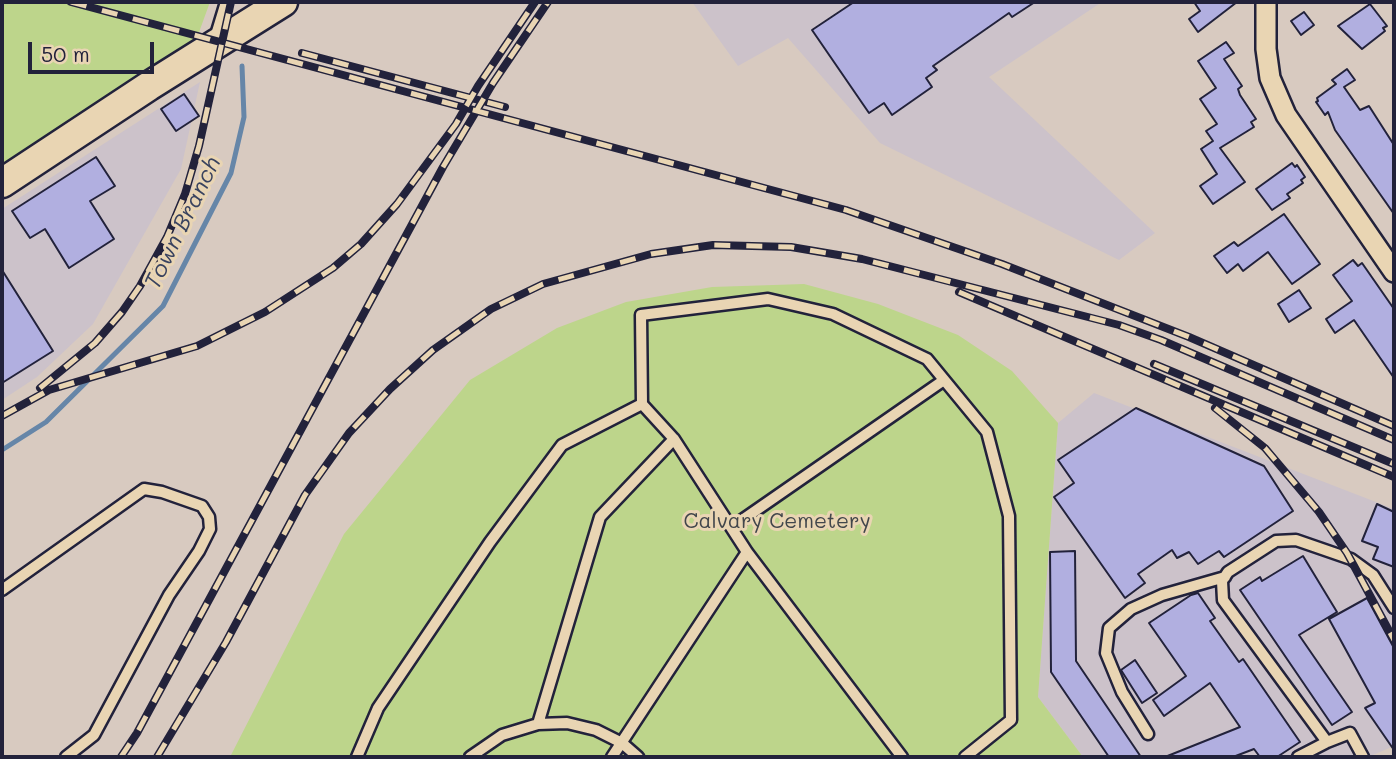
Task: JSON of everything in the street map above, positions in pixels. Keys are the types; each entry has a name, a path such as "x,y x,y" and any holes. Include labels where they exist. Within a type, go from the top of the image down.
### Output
{"main road":[{"path":"2,183 283,2"}],"street":[{"path":"1266,2 1266,49 1270,78 1286,115 1394,272"}],"lane":[{"path":"211,48 226,2"},
{"path":"902,757 747,552 674,439 642,404 641,315 768,299 833,314 927,359 987,432 1009,516 1011,720 965,757"},
{"path":"732,527 944,380"},
{"path":"357,757 378,708 490,542 562,445 642,404"},
{"path":"538,724 600,517 674,439"},
{"path":"2,590 144,489 202,506 209,517 211,529 169,594 94,735 66,757"},
{"path":"1326,743 1223,600 1224,577 1276,541 1296,540 1351,559 1373,575 1394,608"},
{"path":"612,757 747,552"},
{"path":"1148,734 1122,692 1106,653 1109,628 1131,609 1162,595 1224,577"},
{"path":"470,757 502,735 538,724 567,723 586,727 622,743 638,757"},
{"path":"1298,757 1350,733 1363,757"}],"shaded area":[{"path":"692,2 1102,2 989,77 1155,233 1119,260 880,143 788,38 738,66"},
{"path":"200,82 181,169 93,324 37,377 2,400 2,209"},
{"path":"1094,393 1394,509 1394,746 1368,757 1083,757 1038,697 1058,423"}],"green space":[{"path":"2,2 210,2 194,46 2,169"},
{"name":"Calvary Cemetery","path":"804,284 878,304 958,335 1012,371 1058,423 1038,697 1083,757 230,757 344,534 470,380 557,328 626,302 712,287"}],"building":[{"path":"854,2 1035,2 1012,17 1009,13 933,66 937,70 926,78 932,87 892,115 884,103 869,113 812,30"},
{"path":"1194,2 1237,2 1198,32 1189,19 1200,11"},
{"path":"1370,4 1387,26 1383,28 1385,31 1362,49 1338,26"},
{"path":"1304,12 1314,25 1301,35 1291,21"},
{"path":"1226,42 1234,53 1224,59 1242,86 1238,89 1240,95 1256,119 1251,122 1254,127 1220,148 1245,182 1213,204 1200,186 1217,174 1201,149 1213,141 1206,131 1217,124 1200,99 1216,88 1198,61"},
{"path":"1347,69 1355,80 1344,87 1360,110 1369,106 1394,145 1394,214 1335,130 1328,112 1325,115 1316,102 1317,98 1336,84 1332,80"},
{"path":"184,94 199,116 176,131 161,109"},
{"path":"96,157 115,186 90,201 114,239 69,268 45,229 30,238 12,211"},
{"path":"1292,163 1295,167 1297,165 1305,177 1301,180 1303,183 1287,194 1290,198 1272,210 1256,189"},
{"path":"1284,214 1320,264 1292,284 1268,252 1243,271 1238,264 1227,273 1214,256 1234,242 1238,246"},
{"path":"1353,260 1358,266 1362,263 1394,309 1394,378 1354,320 1335,333 1326,319 1352,301 1333,275"},
{"path":"2,270 53,351 2,383"},
{"path":"1299,290 1311,308 1289,322 1278,304"},
{"path":"1136,408 1264,466 1293,511 1224,557 1219,551 1198,564 1189,552 1177,558 1172,550 1138,574 1145,583 1125,598 1054,497 1074,483 1058,460"},
{"path":"1377,504 1394,512 1394,567 1373,559 1378,547 1362,541"},
{"path":"1075,551 1076,661 1141,757 1109,757 1051,672 1050,552"},
{"path":"1303,556 1337,612 1299,635 1352,712 1332,725 1240,590 1260,577 1262,581"},
{"path":"1198,593 1215,618 1210,621 1239,662 1243,659 1300,742 1277,757 1260,757 1254,749 1233,757 1165,757 1240,727 1210,683 1164,716 1153,700 1186,676 1149,623"},
{"path":"1367,598 1394,648 1394,750 1365,708 1375,703 1329,619"},
{"path":"1135,660 1157,693 1142,703 1121,670"}],"waterway":[{"name":"Town Branch","path":"2,450 46,422 163,306 231,173 244,117 242,66"}],"railway":[{"path":"71,2 846,210 1002,264 1189,337 1394,426"},
{"path":"40,388 95,343 122,312 167,237 185,194 199,146 231,2"},
{"path":"2,416 49,390 197,346 265,312 333,268 361,244 397,204 456,124 478,86 535,2"},
{"path":"121,757 137,733 443,167 493,83 548,2"},
{"path":"302,53 505,107"},
{"path":"157,757 226,642 305,495 349,433 390,389 433,350 491,309 543,284 651,254 713,245 791,247 862,259 1119,325 1161,340 1394,440"},
{"path":"959,292 1394,477"},
{"path":"1154,364 1394,464"},
{"path":"1215,408 1265,448 1319,512 1347,553 1394,640"}]}
